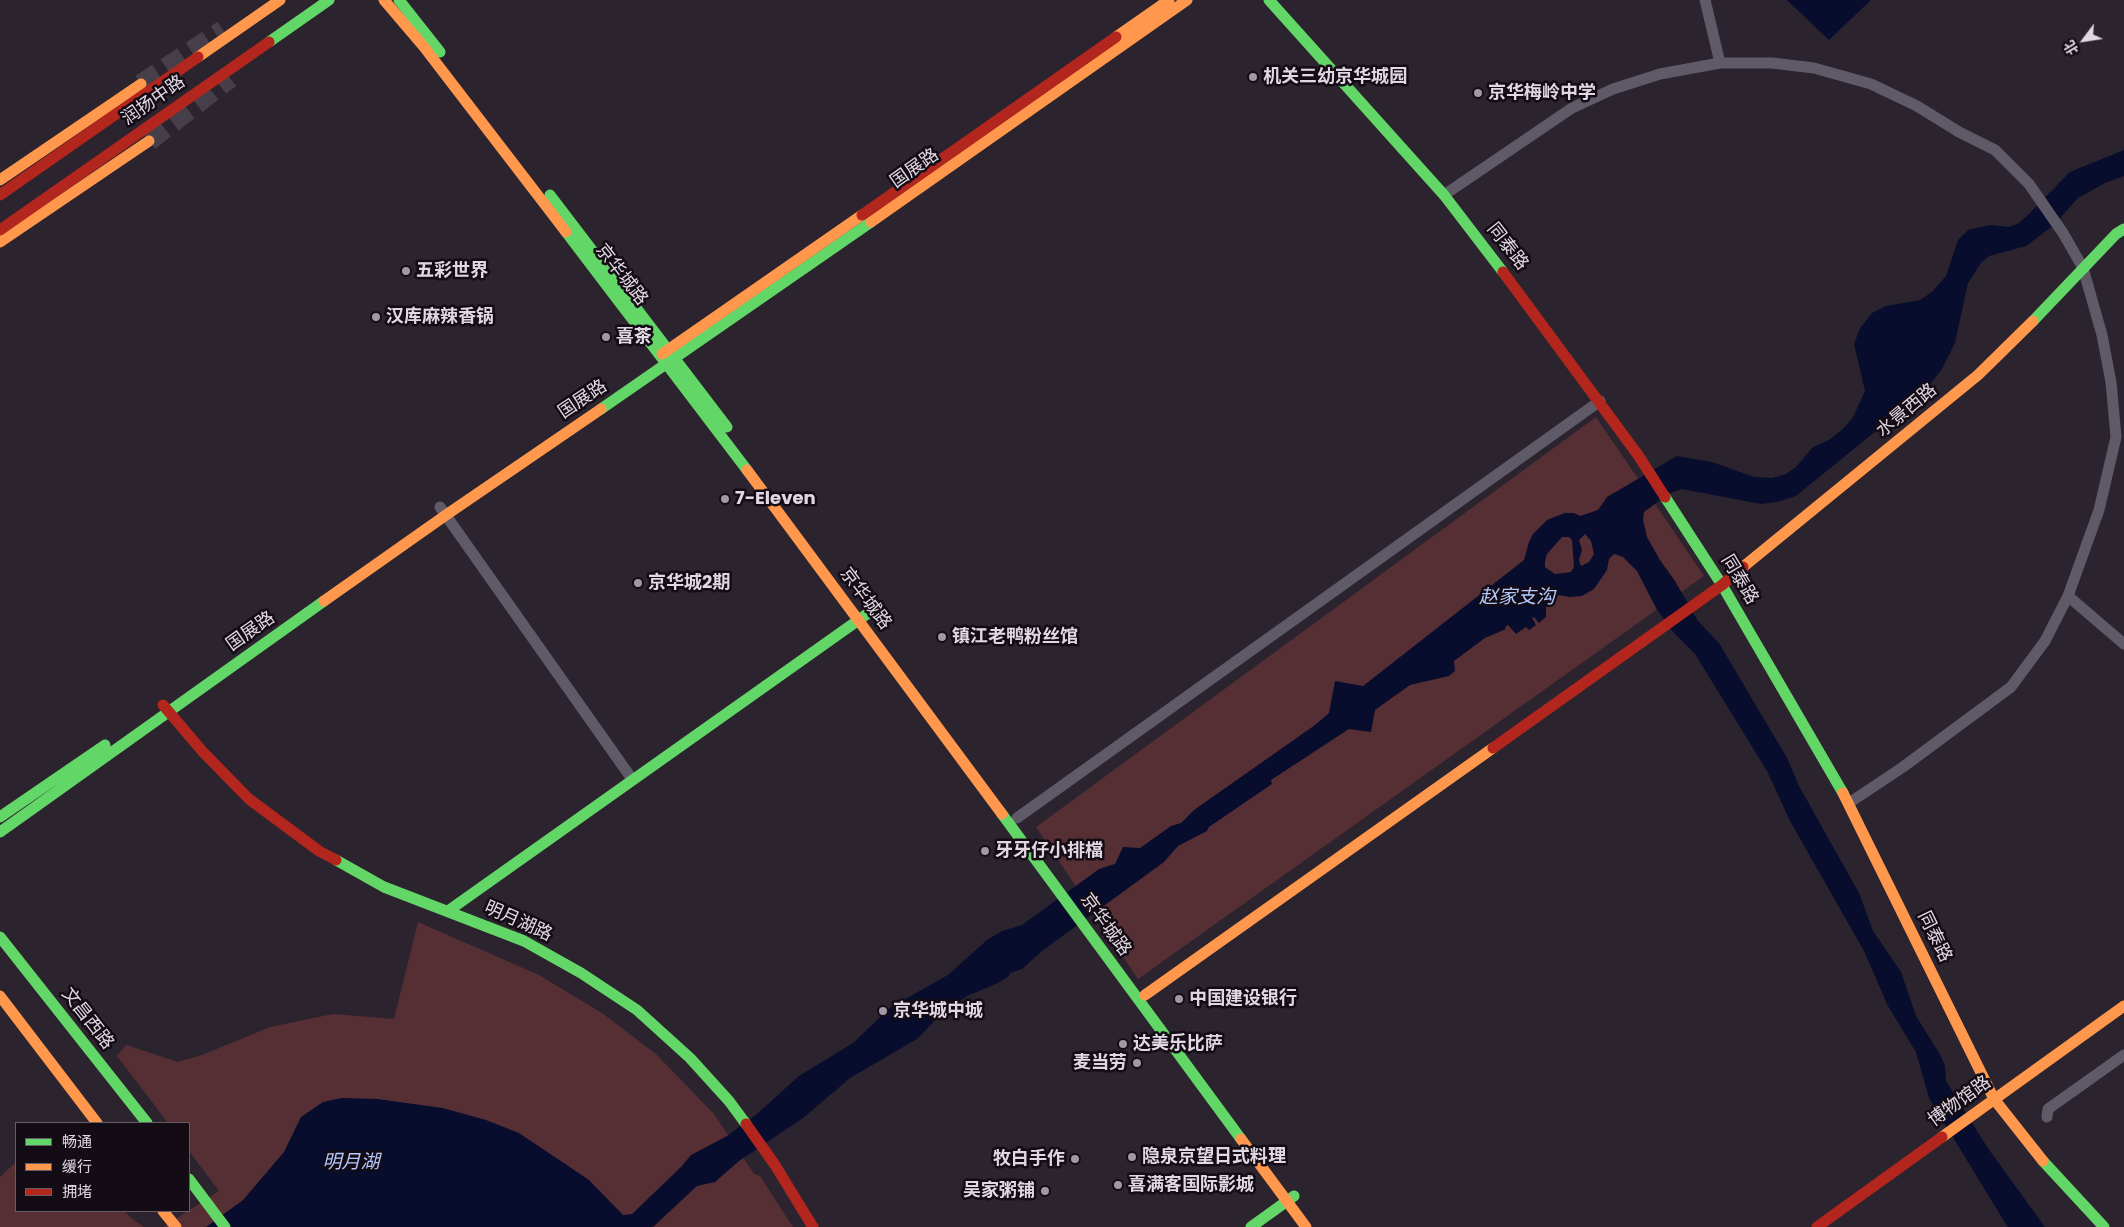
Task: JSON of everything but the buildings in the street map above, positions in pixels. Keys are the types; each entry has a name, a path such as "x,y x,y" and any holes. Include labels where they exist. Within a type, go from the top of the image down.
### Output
{"main road":[{"name":"润扬中路","path":"0,196 280,0"},
{"name":"润扬中路","path":"0,230 329,0"},
{"name":"京华城路","path":"384,0 424,47 668,357"},
{"name":"京华城路","path":"399,0 863,617 1017,818 1055,880"},
{"name":"国展路","path":"668,357 1169,0"},
{"name":"国展路","path":"0,832 166,708 443,511 1187,0"},
{"name":"同泰路","path":"1269,0 1444,195 1638,454 1722,585 1849,803 1994,1099 2040,1158 2104,1227"},
{"path":"0,180 141,84"},
{"path":"0,242 149,141"},
{"name":"水景西路","path":"1145,995 1722,585 1978,375 2030,325 2116,234 2124,229"},
{"name":"京华城路","path":"863,617 1291,1199 1316,1227"},
{"path":"448,911 863,617"},
{"name":"国展路","path":"0,817 166,708"},
{"name":"明月湖路","path":"166,708 203,752 249,799 318,851 384,887 524,941 581,973 637,1010 690,1058 729,1101 775,1165 813,1227"},
{"name":"文昌西路","path":"0,936 146,1122"},
{"name":"京华城路","path":"1099,939 1145,995 1291,1199 1306,1227"},
{"path":"0,996 96,1122"},
{"name":"博物馆路","path":"1817,1227 2124,1006"},
{"path":"190,1180 225,1227"},
{"path":"1251,1227 1291,1199"},
{"path":"164,1212 176,1227"}],"street":[{"path":"1705,0 1720,63"},
{"path":"1444,195 1572,108 1613,89 1660,74 1720,63 1772,63 1814,68 1871,84 1917,106 1959,132 1995,150 2030,184 2050,213 2083,268 2102,335 2111,382 2116,437 2098,510 2068,596 2045,641 2011,687 1903,767 1849,803"},
{"path":"1017,818 1600,401"},
{"path":"443,511 632,779"},
{"path":"2068,596 2124,644"},
{"path":"2047,1117 2048,1109 2124,1055"}],"shaded area":[{"path":"1596,417 1704,576 1138,979 1036,827"},
{"path":"418,922 539,975 602,1013 656,1054 714,1114 754,1174 760,1176 793,1227 163,1227 186,1212 190,1212 190,1210 219,1191 190,1152 190,1122 167,1122 117,1056 126,1045 178,1062 202,1055 270,1027 333,1014 394,1019"},
{"path":"15,1163 15,1212 125,1212 144,1227 0,1227 0,1177"}],"water":[{"path":"1787,0 1871,0 1829,40"},
{"path":"2124,150 2124,176 2105,183 2078,198 2054,225 2026,246 1989,256 1981,263 1968,283 1955,343 1942,369 1925,391 1796,496 1777,502 1761,504 1682,489 1670,493 1644,512 1643,520 1647,537 1660,560 1675,581 1698,621 1719,643 1787,758 1799,786 1859,893 1873,931 1901,972 1916,1016 1941,1056 1945,1066 1946,1081 1987,1147 2045,1227 2008,1227 2004,1221 1929,1098 1916,1052 1888,1006 1864,951 1790,821 1767,771 1695,654 1673,632 1656,608 1637,571 1623,557 1614,554 1609,559 1607,570 1594,589 1582,596 1557,595 1546,603 1546,617 1539,623 1534,617 1532,618 1536,625 1529,630 1526,627 1516,634 1508,625 1505,627 1506,629 1485,638 1454,661 1455,671 1449,676 1410,685 1375,710 1371,732 1349,729 1271,780 1272,784 1209,827 1207,831 1178,846 1164,862 1042,951 1022,969 1010,973 1009,976 998,983 967,996 939,1016 917,1039 850,1078 803,1118 739,1161 715,1182 697,1186 653,1227 206,1227 243,1200 284,1152 301,1117 323,1102 342,1098 377,1099 443,1108 486,1120 519,1133 589,1180 623,1215 632,1214 691,1155 727,1136 757,1114 799,1076 853,1043 891,1007 948,975 987,940 1002,931 1022,925 1099,869 1115,864 1123,847 1140,848 1171,826 1181,823 1194,810 1315,725 1329,713 1335,681 1363,686 1524,560 1533,534 1547,520 1565,513 1574,513 1580,516 1598,510 1607,497 1677,456 1712,462 1754,477 1772,478 1786,474 1796,467 1813,447 1829,440 1844,428 1853,417 1865,391 1854,344 1860,328 1872,313 1886,306 1920,300 1932,292 1946,276 1958,240 1968,230 1991,225 2009,227 2019,223 2070,172","holes":["1585,534 1591,541 1594,554 1589,562 1581,566 1579,560 1582,550 1579,540","1562,537 1569,537 1572,540 1574,567 1571,572 1555,574 1545,567 1545,561 1547,554"]}],"tunnel":[{"path":"141,84 223,30"},
{"path":"149,141 230,78"}],"traffic: fast":[{"path":"269,42 329,0"},
{"path":"399,0 440,52"},
{"path":"1269,0 1444,195 1503,272"},
{"path":"550,195 727,427"},
{"path":"601,409 871,222"},
{"path":"2033,321 2116,234 2124,229"},
{"path":"566,232 747,470"},
{"path":"1665,497 1722,585 1843,793"},
{"path":"0,832 324,601"},
{"path":"448,911 867,614"},
{"path":"0,817 105,745"},
{"path":"1002,814 1241,1139"},
{"path":"336,860 384,887 524,941 581,973 637,1010 690,1058 729,1101 746,1124"},
{"path":"0,937 146,1122"},
{"path":"2043,1161 2104,1227"},
{"path":"190,1180 225,1227"},
{"path":"1251,1227 1294,1196"}],"traffic: slow":[{"path":"198,57 280,0"},
{"path":"384,0 424,47 566,232"},
{"path":"1116,37 1169,0"},
{"path":"871,222 1187,0"},
{"path":"0,180 141,84"},
{"path":"0,242 149,141"},
{"path":"662,354 862,215"},
{"path":"1743,567 1978,375 2033,321"},
{"path":"324,601 601,409"},
{"path":"747,470 1002,814"},
{"path":"1145,995 1493,748"},
{"path":"1843,793 1994,1099 2043,1161"},
{"path":"0,996 96,1122"},
{"path":"1942,1137 2124,1006"},
{"path":"1241,1139 1306,1227"},
{"path":"164,1212 176,1227"}],"traffic: jam":[{"path":"862,215 1116,37"},
{"path":"0,230 269,42"},
{"path":"0,195 198,57"},
{"path":"1503,272 1638,455 1665,497"},
{"path":"1493,748 1722,585 1743,567"},
{"path":"163,705 203,752 249,799 319,851 336,860"},
{"path":"746,1124 775,1165 813,1227"},
{"path":"1817,1227 1942,1137"}],"place":[{"name":"机关三幼京华城园","path":"1253,77"},
{"name":"京华梅岭中学","path":"1478,93"},
{"name":"五彩世界","path":"406,271"},
{"name":"汉库麻辣香锅","path":"376,317"},
{"name":"喜茶","path":"606,337"},
{"name":"7-Eleven","path":"725,499"},
{"name":"京华城2期","path":"638,583"},
{"name":"镇江老鸭粉丝馆","path":"942,637"},
{"name":"牙牙仔小排檔","path":"985,851"},
{"name":"中国建设银行","path":"1179,999"},
{"name":"京华城中城","path":"883,1011"},
{"name":"达美乐比萨","path":"1123,1044"},
{"name":"麦当劳","path":"1137,1063"},
{"name":"隐泉京望日式料理","path":"1132,1157"},
{"name":"牧白手作","path":"1075,1159"},
{"name":"喜满客国际影城","path":"1118,1185"},
{"name":"吴家粥铺","path":"1045,1191"}],"water label":[{"name":"赵家支沟","path":"1517,598"},
{"name":"明月湖","path":"351,1163"}]}
